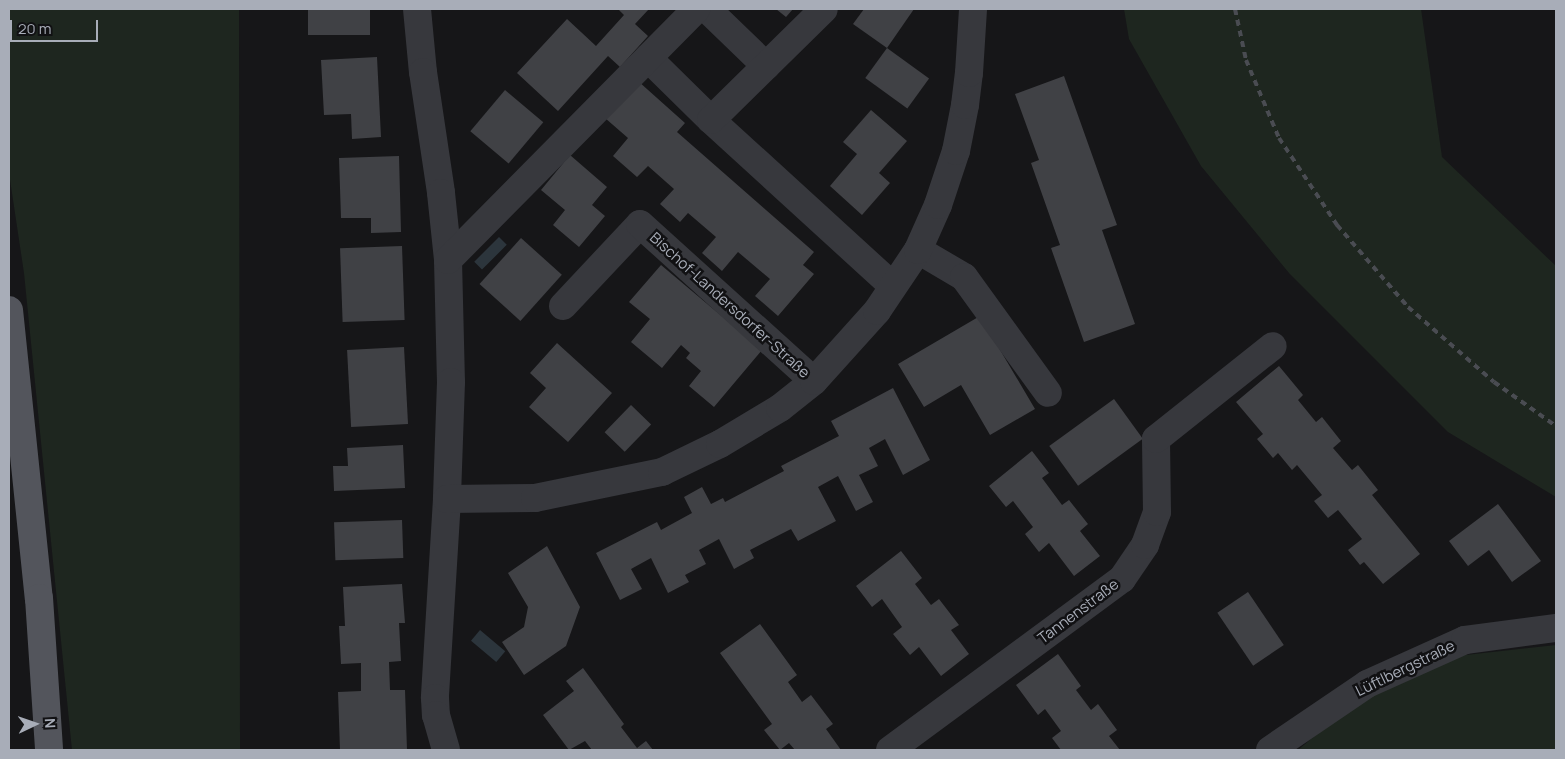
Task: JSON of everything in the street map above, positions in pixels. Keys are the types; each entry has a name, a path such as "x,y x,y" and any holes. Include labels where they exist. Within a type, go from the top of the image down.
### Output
{"main road":[{"path":"9,310 38,588 49,750"}],"street":[{"path":"417,9 423,72 441,193 448,260 451,382 447,499 435,698 436,716 446,750"},
{"path":"448,260 696,9"},
{"path":"707,9 766,66"},
{"path":"711,120 824,9"},
{"name":"Bischof-Landersdorfer-Straße","path":"447,499 535,498 662,472 720,444 780,408 814,381 876,311 918,250 938,205 956,151 969,73 973,9"},
{"path":"648,58 711,120 893,286"},
{"name":"Bischof-Landersdorfer-Straße","path":"563,306 640,224 814,381"},
{"path":"918,250 964,278 1048,393"},
{"name":"Tannenstraße","path":"890,750 1122,579 1145,545 1157,512 1156,439 1273,346"},
{"name":"Lüftlbergstraße","path":"1270,750 1367,684 1465,640 1556,628"}],"shaded area":[{"path":"9,9 239,9 240,750 72,750 24,273 9,173"},
{"path":"1124,9 1421,9 1442,157 1556,266 1556,497 1448,432 1289,273 1201,166 1129,39"},
{"path":"499,237 507,245 482,270 474,262"},
{"path":"480,630 505,651 496,662 471,641"},
{"path":"1556,645 1556,750 1298,750 1371,688 1457,656"}],"building":[{"path":"308,9 370,9 370,35 308,35"},
{"path":"618,9 649,9 635,24 648,36 620,67 608,56 558,111 517,73 567,19 596,46 624,15"},
{"path":"776,9 793,9 786,17"},
{"path":"864,9 914,9 887,48 853,24"},
{"path":"887,48 929,79 907,108 865,78"},
{"path":"377,57 381,137 352,139 351,114 324,115 321,60"},
{"path":"1064,76 1117,225 1102,230 1135,324 1084,342 1051,248 1060,245 1031,163 1039,160 1015,94"},
{"path":"638,81 685,123 677,132 814,252 803,265 814,274 778,316 755,296 770,279 738,252 722,271 702,253 716,237 688,213 680,222 660,204 674,189 648,166 637,177 613,156 628,138 605,118"},
{"path":"505,90 543,122 509,164 470,131"},
{"path":"871,110 907,141 879,173 890,183 862,215 830,186 857,154 843,142"},
{"path":"570,155 607,187 592,205 605,216 579,247 553,225 565,210 541,190"},
{"path":"399,156 401,232 371,233 371,218 341,218 339,158"},
{"path":"521,238 562,275 520,321 480,284"},
{"path":"402,246 405,320 343,322 340,248"},
{"path":"661,265 762,350 714,407 689,386 701,371 686,358 690,353 681,345 662,368 631,342 650,319 629,302"},
{"path":"980,316 1035,409 990,435 961,385 924,407 898,364"},
{"path":"557,343 612,393 568,442 529,407 546,388 530,373"},
{"path":"404,347 408,424 351,427 347,350"},
{"path":"1279,366 1303,395 1298,400 1316,422 1322,417 1341,441 1333,448 1352,470 1358,465 1378,490 1372,495 1420,554 1383,584 1364,562 1360,565 1348,550 1362,539 1338,510 1328,518 1314,501 1322,495 1297,465 1292,470 1278,453 1273,458 1257,439 1263,434 1236,402"},
{"path":"893,388 930,460 903,475 885,439 869,448 878,466 859,475 873,502 856,511 838,476 818,487 836,521 798,541 791,529 750,550 754,558 734,569 719,539 699,550 706,564 685,575 689,582 668,593 651,558 631,569 642,589 620,600 596,553 657,522 661,530 692,513 684,497 702,487 711,504 723,498 725,502 784,471 781,466 839,436 831,421"},
{"path":"1114,399 1143,439 1078,486 1049,446"},
{"path":"631,405 651,424 625,452 605,432"},
{"path":"403,445 405,488 334,491 333,466 348,466 347,448"},
{"path":"1032,451 1049,473 1042,478 1062,505 1069,500 1088,524 1080,531 1100,556 1074,576 1049,543 1039,552 1025,534 1033,527 1013,501 1006,507 989,486"},
{"path":"1498,504 1541,561 1512,582 1489,550 1468,566 1449,541"},
{"path":"402,520 403,558 335,560 334,522"},
{"path":"547,546 580,607 566,646 524,675 502,642 524,627 528,607 508,573"},
{"path":"901,551 922,578 915,584 931,605 939,599 959,625 951,630 969,654 941,676 919,647 910,655 893,634 902,627 882,599 872,607 856,586"},
{"path":"402,584 405,623 399,623 401,661 389,662 390,690 405,690 407,750 340,750 338,692 361,691 361,663 341,664 339,626 345,626 343,587"},
{"path":"1248,592 1284,645 1253,666 1217,613"},
{"path":"760,624 797,675 788,682 802,702 811,695 833,724 826,729 841,750 795,750 789,743 780,750 764,730 772,724 720,653"},
{"path":"1058,654 1081,686 1076,690 1091,710 1098,704 1117,730 1109,736 1120,750 1061,750 1052,738 1061,731 1045,709 1038,715 1016,685"},
{"path":"583,668 624,724 621,727 637,748 646,741 653,750 592,750 585,741 569,750 543,715 574,691 566,681"}],"railway":[{"path":"1235,9 1246,60 1279,138 1337,225 1408,307 1494,382 1556,426"}]}
